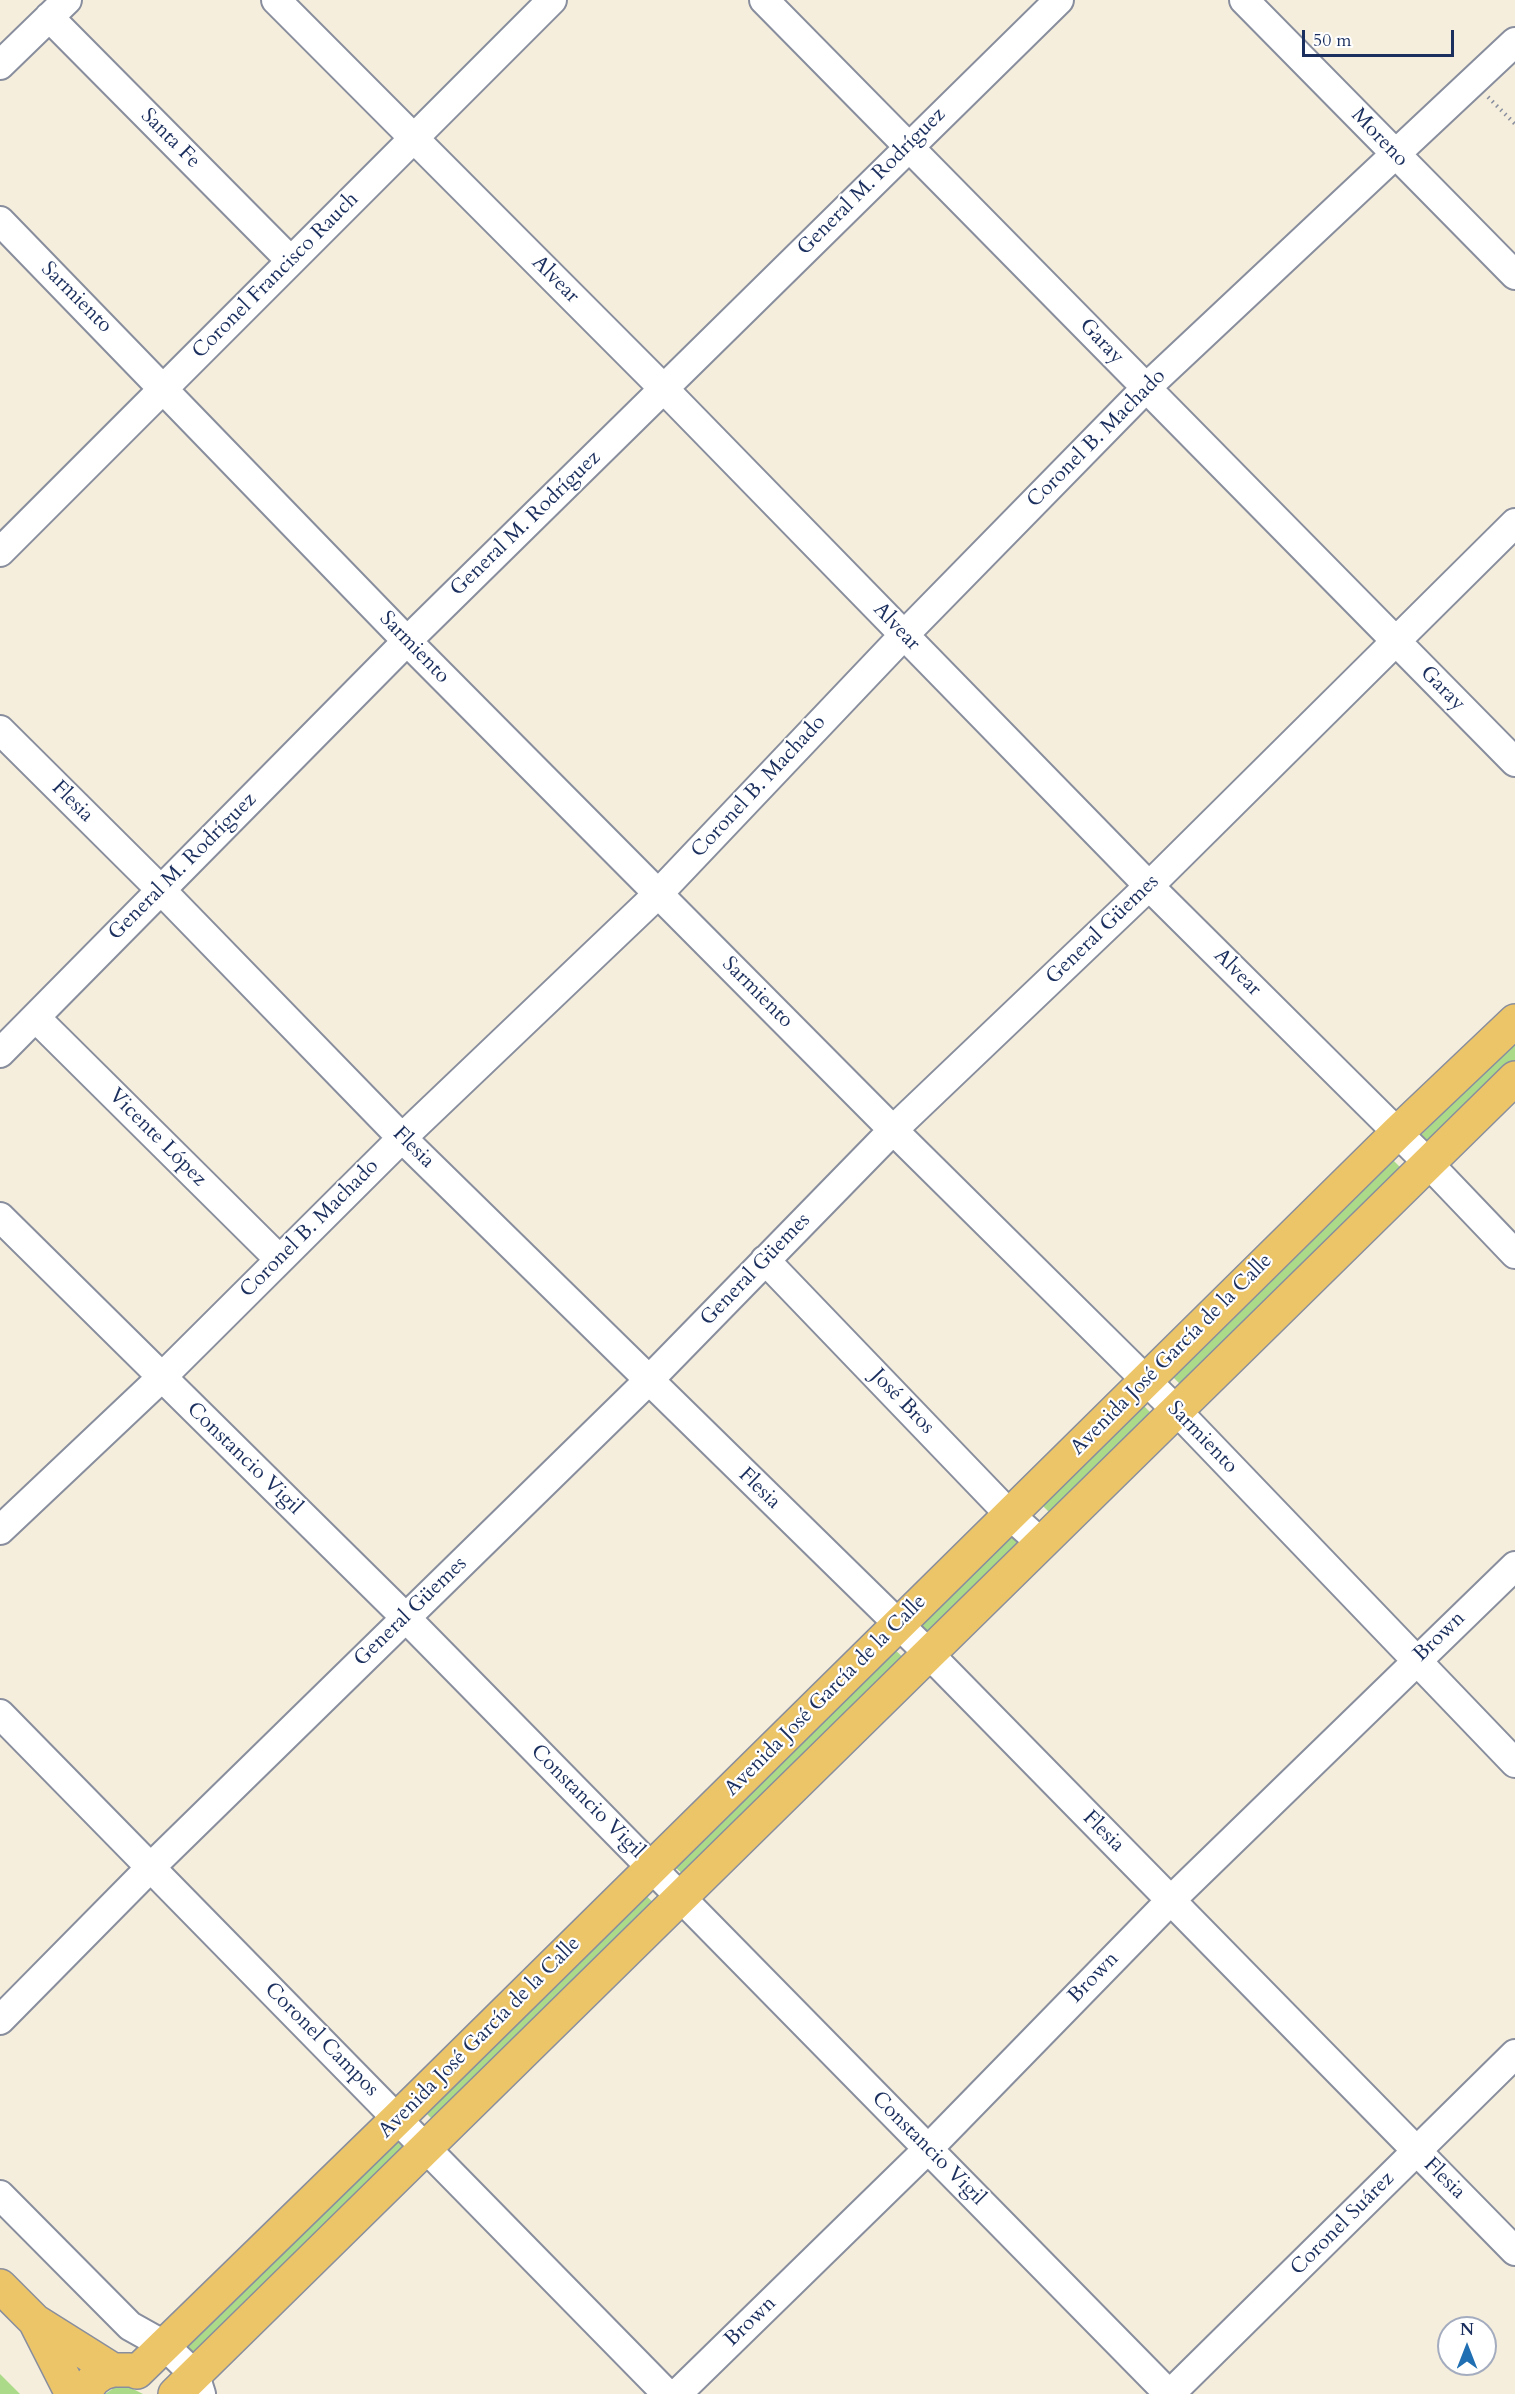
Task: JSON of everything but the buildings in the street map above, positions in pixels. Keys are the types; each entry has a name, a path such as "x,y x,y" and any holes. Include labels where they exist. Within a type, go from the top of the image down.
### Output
{"main road":[{"name":"Avenida José García de la Calle","path":"83,2394 94,2379 125,2371 164,2345 399,2118 1398,1133 1515,1021"},
{"name":"Avenida José García de la Calle","path":"190,2388 426,2145 1515,1078"},
{"path":"0,2286 35,2321 125,2371 155,2384 161,2394"},
{"path":"35,2321 72,2394"}],"street":[{"name":"Alvear","path":"276,0 664,389 1149,886 1428,1163 1515,1254"},
{"name":"Garay","path":"764,0 1515,762"},
{"name":"General M. Rodríguez","path":"0,1053 407,641 1059,0"},
{"name":"Moreno","path":"1244,0 1515,275"},
{"name":"Coronel Francisco Rauch","path":"0,552 413,137 536,5"},
{"path":"0,65 58,8"},
{"name":"Santa Fe","path":"58,8 291,261"},
{"name":"Coronel B. Machado","path":"0,1530 161,1378 402,1138 658,894 904,635 1146,388 1515,42"},
{"name":"Sarmiento","path":"0,221 165,388 407,641 893,1130 1147,1380 1515,1763"},
{"name":"General Güemes","path":"0,2020 150,1868 648,1381 893,1130 1149,886 1394,640 1515,523"},
{"name":"Flesia","path":"0,730 160,889 402,1138 928,1653 1515,2251"},
{"name":"Vicente López","path":"36,1018 279,1259"},
{"name":"Constancio Vigil","path":"0,1217 406,1618 1169,2394"},
{"name":"José Bros","path":"765,1260 1011,1516 1040,1542"},
{"name":"Brown","path":"677,2394 928,2149 1170,1900 1515,1566"},
{"name":"Coronel Campos","path":"0,1714 426,2145 667,2394"},
{"name":"Coronel Suárez","path":"1169,2394 1515,2054"},
{"path":"0,2195 130,2326 164,2345 190,2388"}],"path":[{"path":"1473,82 1515,124"}],"green space":[{"path":"1515,1041 1515,1068 1433,1149 1420,1136"},
{"path":"1390,1157 1403,1170 1185,1389 1172,1376"},
{"path":"1143,1405 1156,1418 1055,1518 1042,1505"},
{"path":"1017,1527 1030,1540 929,1641 916,1627"},
{"path":"893,1648 907,1661 689,1880 675,1867"},
{"path":"642,1892 656,1905 437,2124 424,2111"},
{"path":"394,2138 407,2152 198,2357 184,2343"},
{"path":"0,2374 20,2394 0,2394"},
{"path":"125,2385 143,2394 105,2394 117,2386"}]}
